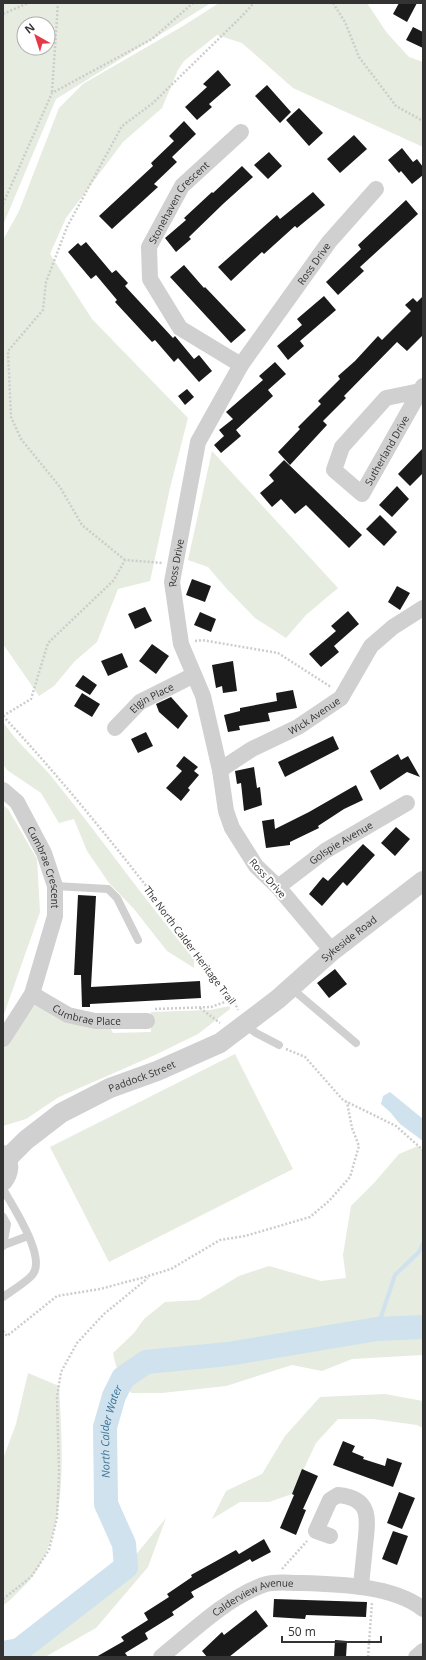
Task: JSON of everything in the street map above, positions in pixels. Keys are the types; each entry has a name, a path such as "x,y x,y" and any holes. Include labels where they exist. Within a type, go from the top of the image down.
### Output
{"street":[{"name":"Stonehaven Crescent","path":"241,132 182,186 149,247 150,279 180,328 241,365"},
{"name":"Ross Drive","path":"332,951 278,887 256,866 232,828 226,811 220,770 203,696 181,644 172,582 198,442 241,365 329,242 376,189"},
{"name":"Sutherland Drive","path":"422,388 362,494 334,470 342,447 386,398 422,388"},
{"name":"Wick Avenue","path":"220,770 252,749 298,727 340,698 371,646 393,627 423,608"},
{"name":"Elgin Place","path":"115,728 140,702 194,675"},
{"name":"Cumbrae Crescent","path":"3,790 17,802 44,853 55,886 55,916 32,994 3,1040"},
{"name":"Golspie Avenue","path":"278,887 325,850 407,803"},
{"name":"Sykeside Road","path":"245,1024 284,993 332,951 423,881"},
{"name":"Cumbrae Place","path":"32,994 68,1015 95,1021 147,1021"},
{"name":"Paddock Street","path":"4,1155 61,1113 110,1088 157,1071 220,1043 245,1024"},
{"path":"3,1181 9,1169 4,1155"},
{"path":"323,1533 330,1500 333,1497 338,1495 355,1498 362,1504 368,1520 368,1588"},
{"name":"Calderview Avenue","path":"160,1657 222,1609 246,1593 264,1584 275,1582 330,1583 368,1588 410,1601 423,1609"},
{"path":"416,1657 423,1651"}],"lane":[{"path":"55,886 108,889 117,898 138,940"},
{"path":"284,993 356,1043"},
{"path":"245,1024 256,1033 279,1045"},
{"path":"3,1189 28,1236 37,1258 33,1274 3,1297"},
{"path":"3,1217 7,1224 4,1246"},
{"path":"4,1246 28,1236"}],"path":[{"path":"3,14 28,3"},
{"path":"3,204 52,93 58,3"},
{"path":"52,93 152,39 193,3"},
{"path":"175,564 125,560 82,525 60,486 21,439 12,417 8,351 43,310 46,282 67,227 122,126 153,102 254,3"},
{"path":"333,3 346,22 359,57 396,106 423,121"},
{"path":"3,716 31,699 48,643 114,580 125,560"},
{"path":"181,644 202,640 278,653 329,685 340,698"},
{"name":"The North Calder Heritage Trail","path":"3,716 52,769 232,999 245,1024"},
{"path":"147,1021 150,1010 211,1007 232,999"},
{"path":"200,1008 245,1024"},
{"path":"279,1045 305,1057 343,1100 396,1126 423,1150"},
{"path":"3,1331 7,1336 57,1296 100,1290 150,1275 171,1268 220,1240 245,1236 310,1217 329,1201 350,1177 359,1146 352,1128 347,1102"},
{"path":"3,1599 31,1577 49,1550 57,1518 59,1473 57,1397 61,1372 77,1342 104,1314 150,1275"},
{"path":"264,1584 323,1533"},
{"path":"368,1588 368,1657"}],"shaded area":[{"path":"3,3 211,3 56,99 3,225"},
{"path":"219,3 367,3 387,33 409,57 423,62 423,147 293,88 242,43 217,35 184,61 178,70 162,108 123,142 66,218 50,254 92,319 188,418 170,488 150,581 118,589 97,642 75,661 54,686 39,696 3,644 3,240 19,211 59,108 83,84 183,26"},
{"path":"212,451 338,588 306,615 286,638 255,618 208,567 188,560"},
{"path":"3,722 16,739 52,778 194,959 194,968 167,951 134,909 109,883 87,851 74,819 59,823 41,793 7,770 3,764"},
{"path":"3,805 8,809 37,859 40,912 3,1017"},
{"path":"36,1003 109,1026 113,1033 151,1032 151,1012 210,1010 230,1006 230,1009 198,1034 155,1055 59,1097 26,1119 3,1126 3,1046"},
{"path":"235,1054 293,1169 109,1262 50,1147"},
{"path":"418,1146 423,1150 423,1355 352,1359 322,1371 292,1365 226,1386 162,1393 131,1393 116,1366 113,1353 134,1333 144,1319 165,1302 199,1300 239,1276 269,1266 321,1281 346,1278 343,1255 351,1206 374,1183 399,1154"},
{"path":"28,1373 59,1386 62,1467 60,1495 56,1522 48,1548 36,1571 19,1591 3,1605 3,1459 16,1424"},
{"path":"385,1394 423,1401 423,1428 417,1425 373,1419 338,1419 316,1443 292,1494 269,1502 240,1502 212,1519 226,1491 262,1474 285,1436 320,1397"},
{"path":"166,1518 148,1567 96,1628 45,1657 4,1657 70,1616 111,1585"}],"water":[{"path":"390,1092 423,1119 423,1141 400,1124 381,1104 383,1096"}],"building":[{"path":"399,3 417,3 407,22 393,14"},
{"path":"413,27 423,32 423,48 406,40"},
{"path":"218,70 231,85 209,104 212,107 197,120 185,107 207,87 203,84"},
{"path":"267,85 291,112 280,123 255,96"},
{"path":"299,108 323,133 309,146 286,120"},
{"path":"184,121 196,134 172,157 177,162 154,184 158,187 112,229 99,216 153,166 151,163 174,141 169,136"},
{"path":"354,135 367,149 340,173 327,159"},
{"path":"402,148 413,162 417,159 423,167 423,175 412,184 401,171 399,173 388,160"},
{"path":"269,152 282,166 268,179 254,165"},
{"path":"242,166 253,177 189,237 191,239 176,252 165,238 186,220 184,218"},
{"path":"313,192 325,205 297,228 295,226 264,254 262,252 231,281 218,267 277,215 280,219"},
{"path":"406,200 418,214 360,267 364,271 338,295 326,282 361,249 358,245"},
{"path":"86,242 112,273 116,270 128,283 125,286 173,338 175,336 194,359 199,355 212,371 199,382 178,358 174,362 155,340 152,342 115,302 117,300 96,275 91,279 68,252 78,243 81,246"},
{"path":"184,265 204,288 205,287 246,330 231,343 170,277"},
{"path":"324,296 336,310 300,341 304,346 288,360 277,346 302,325 297,319"},
{"path":"423,296 423,335 407,351 397,342 344,396 346,398 323,421 327,425 290,465 278,452 300,429 298,427 321,404 318,401 340,379 338,376 355,361 378,336 382,340 411,311 405,305 413,298 417,302"},
{"path":"275,362 286,374 268,390 273,396 236,430 241,436 221,453 214,445 224,436 219,430 233,419 226,412 263,380 259,376"},
{"path":"187,389 194,397 185,405 178,396"},
{"path":"423,448 423,473 410,486 398,474"},
{"path":"284,460 362,535 349,548 306,505 295,514 281,499 272,507 260,493 274,481 269,475"},
{"path":"397,486 409,499 392,517 379,505"},
{"path":"380,515 397,532 384,546 366,529"},
{"path":"192,579 211,586 205,602 186,595"},
{"path":"397,586 410,593 400,610 388,602"},
{"path":"145,607 152,621 135,629 128,614"},
{"path":"348,611 359,624 334,646 339,652 321,667 309,654 336,631 331,626"},
{"path":"200,612 216,619 211,632 194,625"},
{"path":"152,644 169,656 156,674 139,661"},
{"path":"122,653 128,667 108,676 101,661"},
{"path":"233,661 237,691 223,693 222,686 216,688 212,665"},
{"path":"83,675 97,685 90,695 75,686"},
{"path":"293,690 297,708 268,713 270,721 239,726 240,730 228,732 224,715 240,711 240,708 277,701 276,693"},
{"path":"82,693 100,704 92,717 74,706"},
{"path":"171,697 188,716 178,729 159,712 156,704"},
{"path":"146,732 153,746 138,753 131,739"},
{"path":"333,736 339,749 285,777 278,762"},
{"path":"398,754 401,760 408,756 420,777 407,772 380,790 370,771"},
{"path":"184,756 198,767 194,771 199,775 188,788 190,790 181,801 166,788 182,771 176,766"},
{"path":"254,767 257,788 260,787 262,805 244,811 241,783 237,784 235,771"},
{"path":"356,785 363,800 344,809 318,826 319,828 290,842 290,845 266,848 262,821 274,819 275,829 309,812"},
{"path":"396,827 410,839 395,856 381,843"},
{"path":"363,844 375,855 347,886 343,882 322,906 309,894 323,877 328,881"},
{"path":"78,895 96,896 91,987 200,981 201,998 90,1004 90,1007 82,1007 81,975 74,975"},
{"path":"335,969 347,984 329,998 317,983"},
{"path":"343,1441 355,1446 352,1452 364,1457 363,1459 385,1466 387,1458 402,1463 393,1487 333,1465"},
{"path":"302,1469 318,1476 303,1509 306,1510 296,1535 280,1528 294,1495 292,1494"},
{"path":"399,1492 415,1498 402,1529 387,1523"},
{"path":"393,1531 408,1536 397,1565 382,1559"},
{"path":"264,1539 271,1552 252,1562 250,1559 191,1592 194,1597 172,1612 174,1615 145,1633 148,1639 125,1653 128,1657 96,1657 124,1641 121,1637 148,1620 144,1613 169,1597 167,1594 192,1577 191,1575 236,1550 239,1554"},
{"path":"274,1599 367,1602 366,1617 306,1615 305,1619 273,1617"},
{"path":"256,1610 268,1626 229,1657 207,1657 202,1651 222,1632 224,1635"},
{"path":"335,1640 347,1641 346,1657 334,1657"}],"waterway":[{"path":"377,1329 395,1275 419,1252 423,1243"},
{"name":"North Calder Water","path":"3,1653 19,1650 126,1567 124,1544 106,1504 105,1427 114,1396 123,1378 146,1362 228,1354 377,1329 423,1327"}]}
